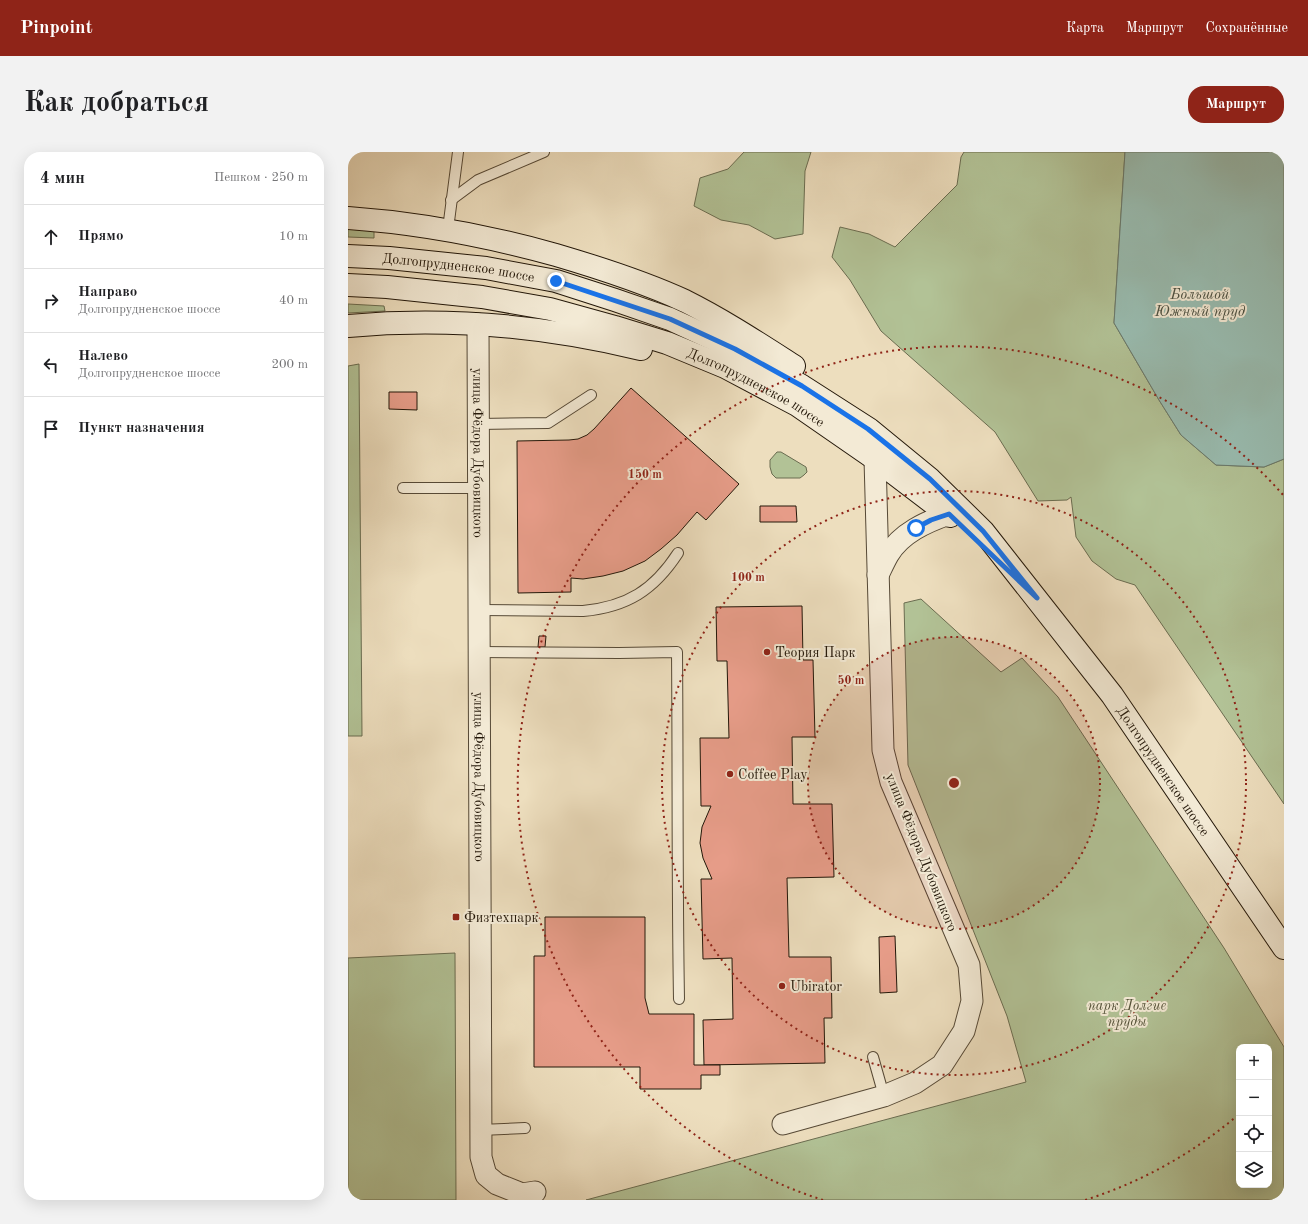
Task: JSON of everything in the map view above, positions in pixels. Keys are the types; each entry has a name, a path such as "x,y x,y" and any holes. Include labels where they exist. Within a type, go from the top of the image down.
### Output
{"main road":[{"path":"348,218 448,229 522,246 632,278 685,302 740,331 801,371 868,429"},
{"name":"Долгопрудненское шоссе","path":"348,256 389,258 486,268 556,281 615,300 670,319 735,349 802,386 868,429 930,479 983,531 1037,598 1112,695 1284,948"},
{"name":"Долгопрудненское шоссе","path":"348,285 387,287 482,297 557,311 667,343 725,367 797,405 875,459 949,514 1037,598"},
{"path":"348,326 439,323 478,324 551,331 603,340 660,353 755,391 797,405"}],"street":[{"name":"улица Фёдора Дубовицкого","path":"478,324 481,1157 486,1175 497,1184 508,1190 522,1194 535,1192"},
{"name":"улица Фёдора Дубовицкого","path":"783,1124 884,1096 915,1083 942,1065 964,1031 972,1001 969,965 891,782 883,750 875,459"},
{"path":"878,576 888,555 900,541 916,528 931,520 949,514"}],"lane":[{"path":"448,229 458,152"},
{"path":"451,200 478,180 544,152"},
{"path":"479,424 548,423 591,395"},
{"path":"403,488 479,488"},
{"path":"479,610 584,611 599,610 615,606 630,600 644,591 669,568 678,553"},
{"path":"479,652 677,652 677,911 679,999"},
{"path":"873,1057 884,1096"},
{"path":"480,1130 525,1128"}],"green space":[{"path":"744,152 811,152 805,171 803,234 775,239 749,225 721,220 694,206 700,178 728,169"},
{"path":"964,152 1125,152 1114,323 1181,435 1216,465 1264,467 1284,459 1284,804 1135,585 1116,579 1092,561 1076,537 1071,497 1067,500 1038,501 995,432 881,331 850,280 832,257 840,227 869,234 895,247 957,185 961,157"},
{"path":"348,229 374,231 374,238 348,237"},
{"path":"348,304 384,306 385,311 348,313"},
{"path":"359,364 362,736 348,736 348,366"},
{"path":"777,452 781,452 806,467 807,472 800,478 776,478 772,474 770,460"},
{"name":"парк Долгие пруды","path":"921,599 1001,672 1022,658 1058,697 1224,948 1284,1047 1284,1200 586,1200 1026,1082 1007,1016 908,765 904,603"},
{"path":"455,953 456,1200 348,1200 348,958"}],"water":[{"name":"Большой Южный пруд","path":"1125,152 1284,152 1284,459 1264,467 1216,465 1181,435 1114,323"}],"building":[{"path":"631,388 739,484 706,520 697,512 677,535 645,561 623,571 603,576 583,579 571,578 571,592 518,593 517,441 569,440 578,439 587,435"},
{"path":"389,392 417,392 417,410 389,409"},
{"path":"760,506 796,506 797,522 760,522"},
{"path":"802,606 803,660 813,660 815,737 792,737 793,804 832,804 834,877 787,878 789,957 831,957 832,1018 824,1018 825,1063 704,1065 703,1020 733,1019 732,958 703,959 701,879 712,879 703,858 700,843 702,827 711,806 701,806 700,738 729,738 727,661 717,661 716,607"},
{"path":"539,636 546,636 545,647 538,647"},
{"path":"545,917 645,917 645,998 649,1014 694,1014 694,1065 720,1065 720,1075 701,1075 701,1089 640,1089 640,1067 534,1067 534,956 545,956"},
{"path":"895,936 897,992 880,993 879,937"}],"place":[{"name":"Теория Парк","path":"767,652"},
{"name":"Coffee Play","path":"730,774"},
{"name":"Физтехпарк","path":"456,917"},
{"name":"Ubirator","path":"782,986"}],"route":[{"path":"556,281 670,319 735,349 802,386 868,429 930,479 983,531 1037,598 949,514 931,520 916,528"}]}
